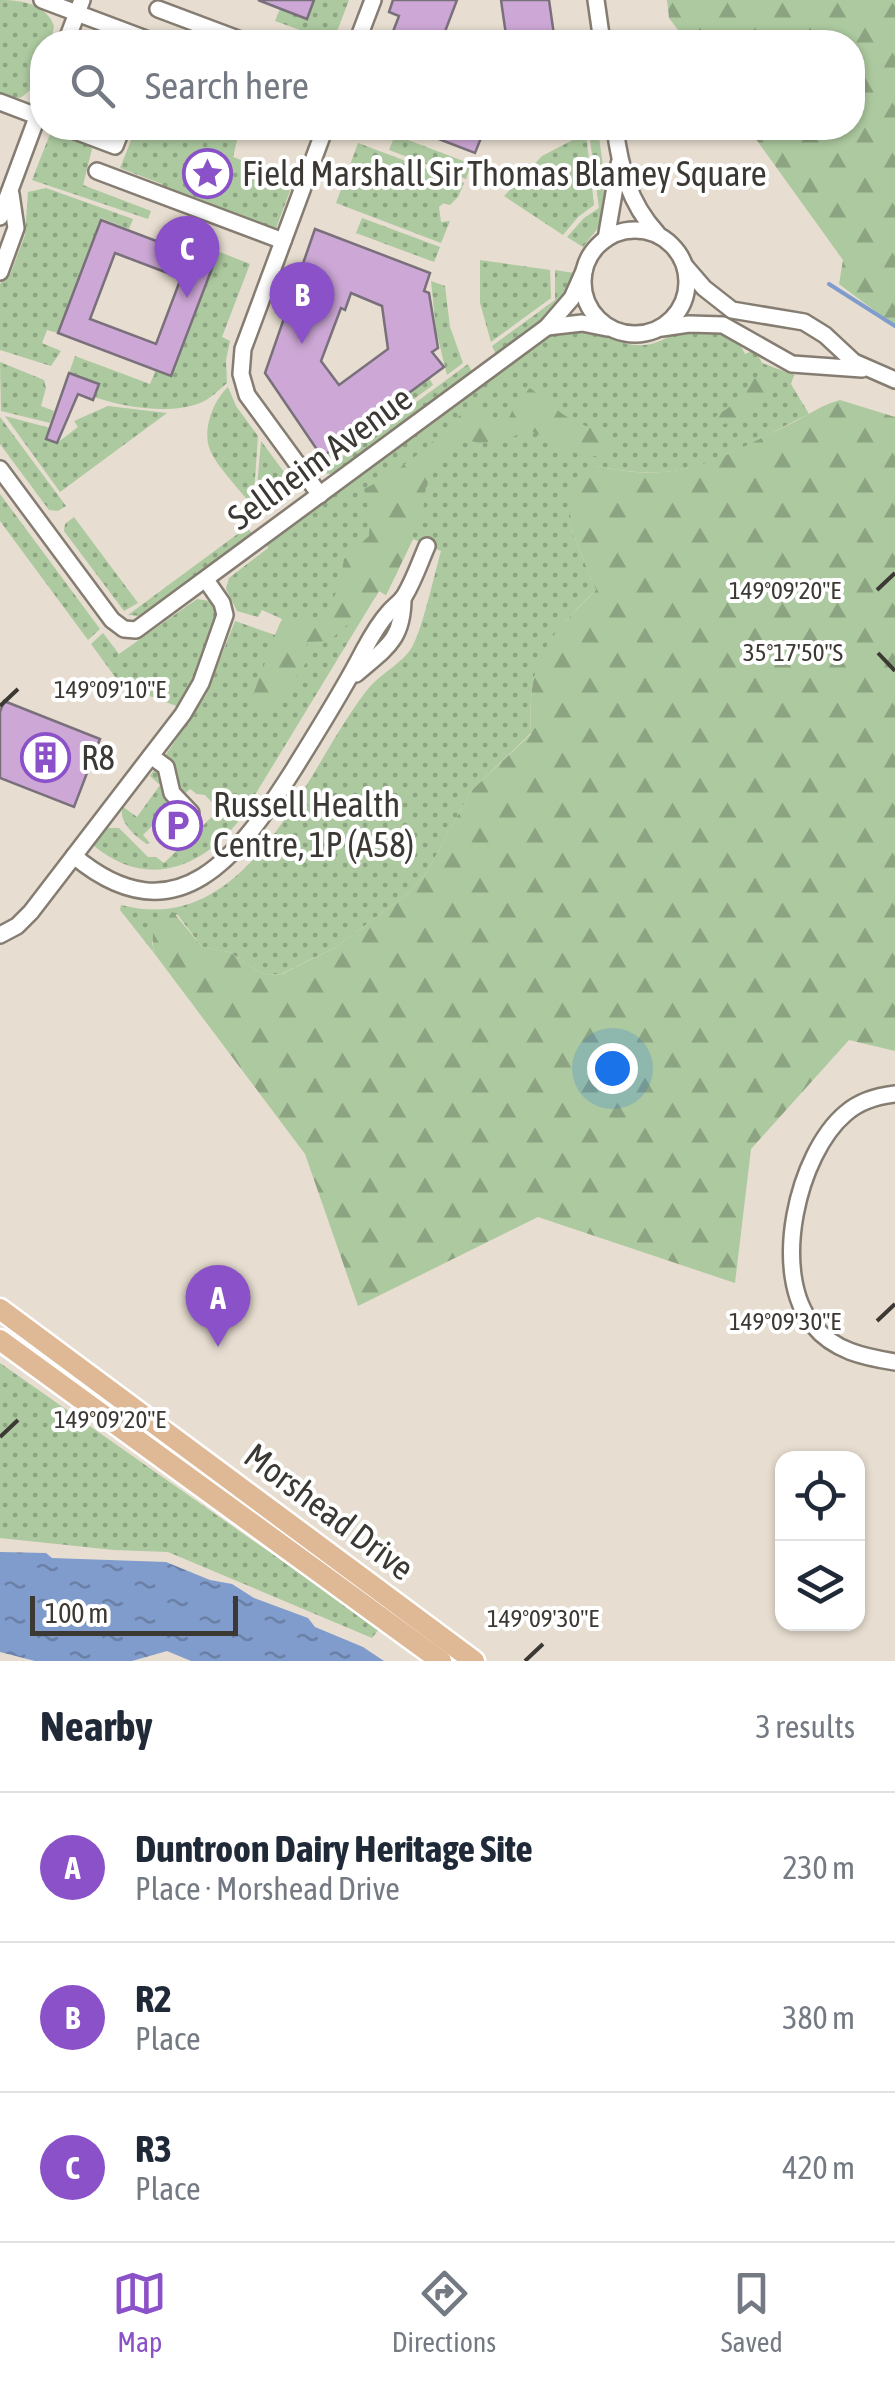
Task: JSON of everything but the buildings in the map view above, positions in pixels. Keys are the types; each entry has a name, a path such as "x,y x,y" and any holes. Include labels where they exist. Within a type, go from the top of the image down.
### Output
{"main road":[{"name":"Morshead Drive","path":"0,1309 474,1661"},
{"name":"Morshead Drive","path":"0,1340 441,1661"}],"street":[{"path":"42,0 79,6 129,30"},
{"path":"362,30 373,0"},
{"path":"596,0 600,30"},
{"path":"70,30 79,6"},
{"path":"158,9 214,30"},
{"path":"0,102 30,110"},
{"path":"0,217 5,194 30,138"},
{"path":"320,495 249,398 240,374 243,349 321,140"},
{"path":"617,140 635,204 696,280 725,306 742,314 784,316 804,322 866,369"},
{"path":"606,239 620,162"},
{"path":"97,171 283,241"},
{"path":"0,272 16,228 5,194"},
{"path":"615,330 602,322 587,303 584,272 594,250 606,239 636,230 659,236"},
{"path":"659,329 674,318 685,297 683,262"},
{"name":"Sellheim Avenue","path":"0,469 104,610 126,630 140,628 547,328 572,298 584,272"},
{"path":"547,328 582,323 638,334 681,324 719,324 741,332 771,355 792,364 866,369 895,380"},
{"path":"74,856 104,878 141,890 175,887 213,870 252,834 352,678 396,636 403,622 404,598 427,546"},
{"path":"0,935 21,923 193,698 223,624 222,603 206,580"},
{"path":"151,756 166,768 172,793 191,813"},
{"path":"895,1094 861,1102 843,1114 826,1138 808,1171 790,1252 795,1294 812,1325 838,1347 860,1356 895,1362"}],"green space":[{"path":"0,0 17,1 45,13 54,26 53,30 30,30 30,90 20,98 0,95"},
{"path":"314,0 349,0 338,30 300,30 275,21 280,9 306,19"},
{"path":"667,0 895,0 895,326 839,284 843,260 757,140 865,140 865,30 678,30 669,18"},
{"path":"48,140 78,140 92,149 83,185 151,211 148,219 32,180"},
{"name":"Field Marshall Sir Thomas Blamey Square","path":"131,140 237,140 233,157 294,180 275,231 161,188 162,184 120,168"},
{"path":"393,140 408,140 471,164 466,179 389,150"},
{"path":"573,140 587,140 594,205 563,235 504,196 542,156"},
{"path":"590,140 599,140 608,202 605,219 583,247 567,237 599,208"},
{"path":"358,143 464,183 450,205 444,203 439,207 441,222 450,221 441,243 336,203"},
{"path":"46,188 133,219 129,229 101,218 58,333 47,330 42,343 61,351 51,366 0,350 0,284 10,275 25,235 28,192"},
{"path":"362,218 440,247 434,262 356,233"},
{"path":"192,241 250,264 222,337 230,341 227,383 204,401 175,409 132,406 94,397 98,384 69,373 75,356 150,384 156,370 171,376 215,261 189,251"},
{"path":"480,260 550,270 551,298 491,342 480,303"},
{"path":"555,270 574,273 563,299 544,320 496,354 492,346 555,300"},
{"path":"431,281 445,286 450,327 463,363 447,375 436,330"},
{"path":"679,329 726,332 745,354 755,350 762,363 794,375 791,384 809,414 731,453 684,469 630,471 597,466 569,524 596,590 564,623 543,653 532,687 531,733 471,791 427,872 410,892 336,947 281,974 264,975 229,952 202,947 177,914 152,942 154,953 120,910 121,905 167,909 206,897 240,872 270,839 368,689 412,647 441,551 413,539 386,595 379,591 241,818 226,836 191,861 172,868 133,867 93,845 107,828 119,828 148,857 164,863 219,810 205,795 190,789 180,798 163,759 206,695 235,621 275,635 282,619 262,610 258,617 237,611 226,589 229,578 267,545 553,333 585,330 644,345 661,341"},
{"path":"0,362 44,380 41,406 54,411 50,423 1,411"},
{"path":"468,364 472,372 340,470 320,473"},
{"path":"761,376 769,382 758,408 745,418 718,424 715,417 738,401 753,379"},
{"path":"429,378 433,385 327,463 322,457"},
{"path":"228,387 236,406 258,436 253,507 222,470 209,447 211,414"},
{"path":"530,388 574,421 609,433 609,456 575,453 529,430 505,440 467,440 459,444 441,461 426,486 422,518 408,523 413,539 386,595 379,591 370,605 329,641 307,642 306,663 271,713 256,706 253,695 280,623 318,617 337,590 344,559 369,536 370,515 364,489 417,455 464,411 508,420 517,400"},
{"path":"840,400 895,417 895,1051 849,1040 751,1149 735,1283 538,1217 358,1306 305,1154 154,953 153,936 158,920 166,911 173,912 202,947 229,952 264,975 282,974 336,947 410,892 427,872 471,791 531,734 533,687 543,653 563,624 596,590 569,524 569,487 597,466 656,472 702,464"},
{"path":"108,406 167,413 60,492 5,416 50,428 46,439 57,443 78,427 74,421"},
{"path":"0,417 66,506 58,511 49,510 0,444"},
{"path":"261,441 290,480 292,489 258,514 255,511"},
{"path":"0,494 100,629 88,640 0,521"},
{"path":"74,517 138,603 124,611 64,531 65,524"},
{"path":"247,527 253,535 142,616 128,615"},
{"path":"197,599 210,601 217,617 196,675 179,707 121,685 91,644 103,633 119,654"},
{"path":"157,766 175,803 143,835 150,843 147,844 129,828 122,812 123,807 137,817 160,785 150,776"},
{"path":"0,1363 379,1629 372,1638 168,1552 0,1538"}],"water":[{"path":"0,1552 166,1562 210,1580 232,1584 254,1598 308,1618 315,1627 363,1647 384,1661 191,1661 167,1651 132,1661 35,1661 0,1652"}],"waterway":[{"path":"829,284 895,326"}],"place":[{"name":"Field Marshall Sir Thomas Blamey Square","path":"207,174"},
{"name":"R3","path":"187,298"},
{"name":"R2","path":"302,344"},
{"name":"R8","path":"46,758"},
{"name":"Russell Health Centre, 1P (A58)","path":"178,825"},
{"name":"Duntroon Dairy Heritage Site","path":"218,1347"}]}
